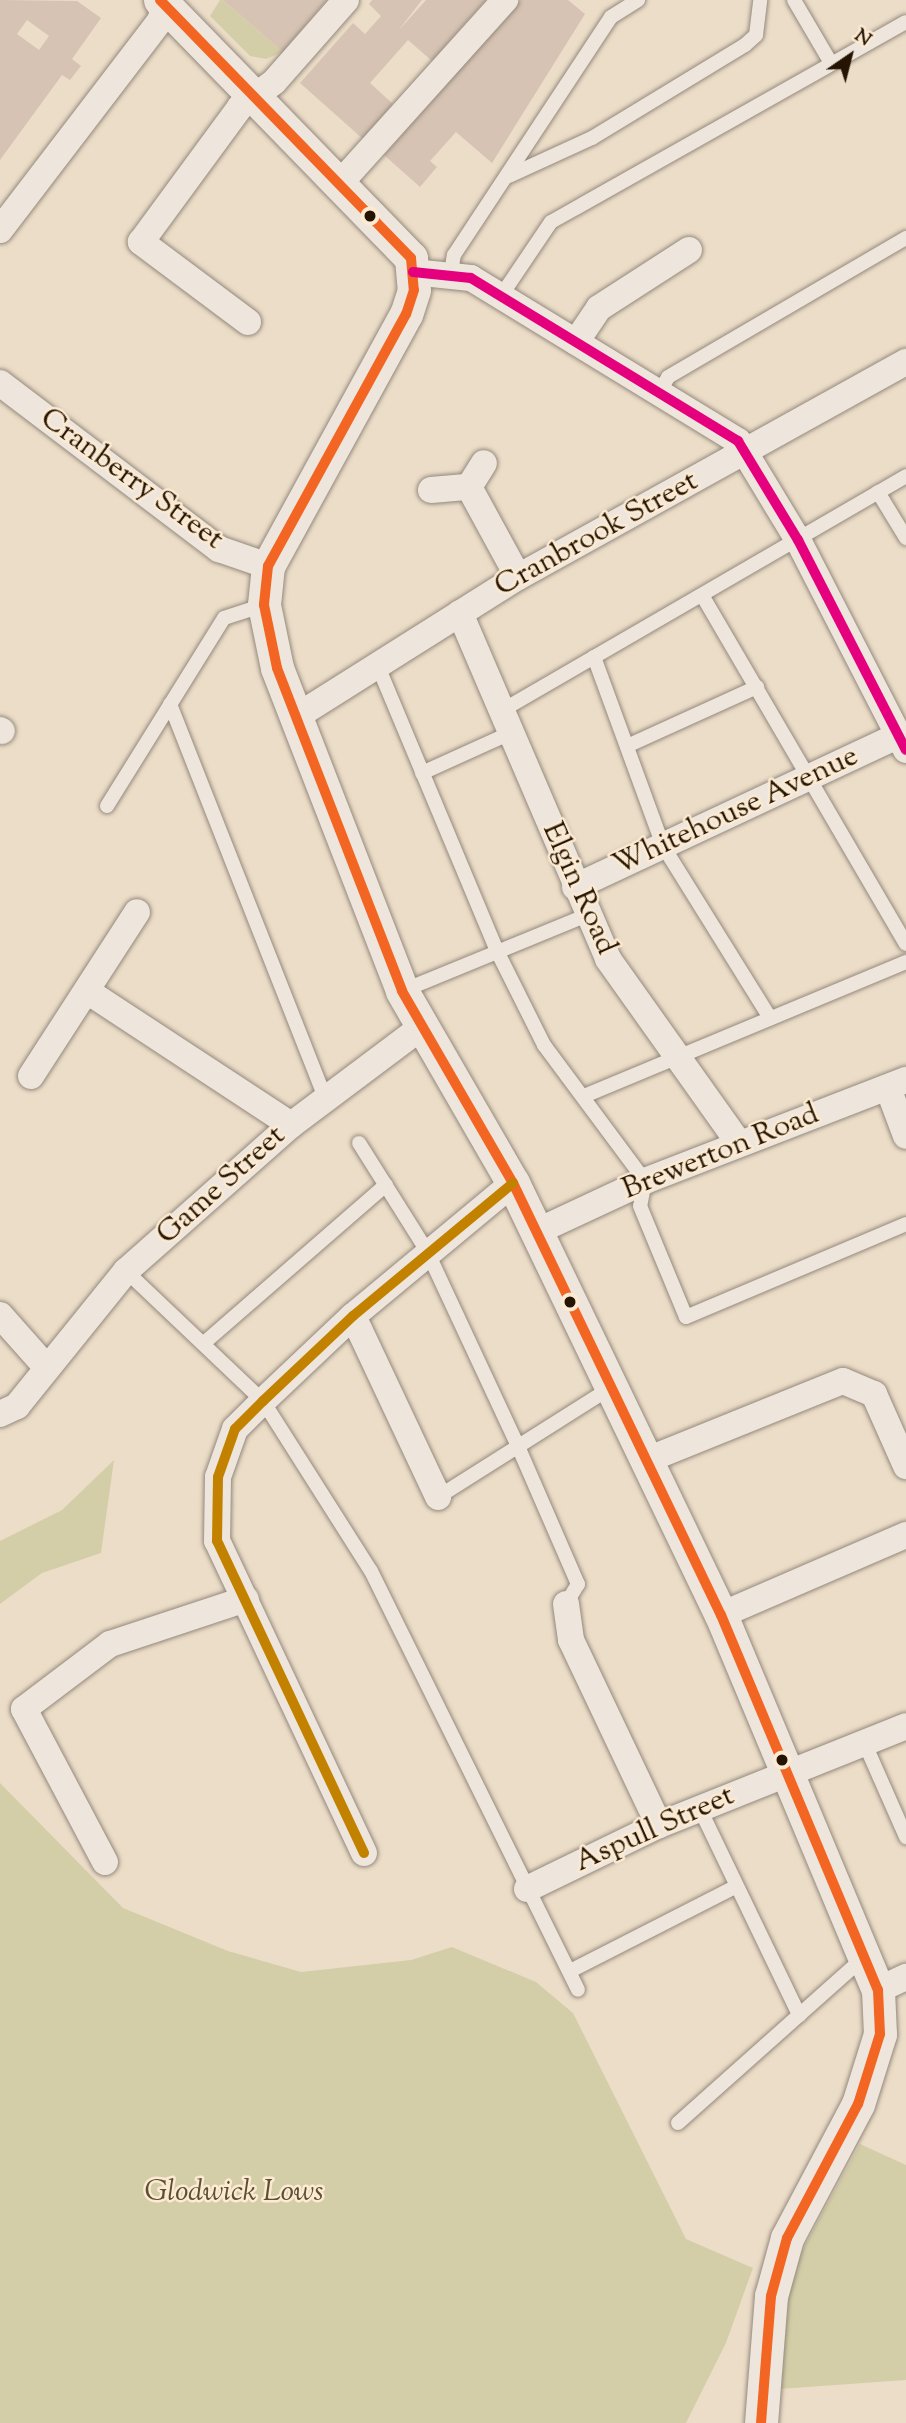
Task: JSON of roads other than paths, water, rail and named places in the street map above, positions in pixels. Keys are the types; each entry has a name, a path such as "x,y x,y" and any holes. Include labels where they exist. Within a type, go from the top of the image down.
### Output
{"street":[{"path":"248,322 141,242 255,94 274,82 346,0"},
{"path":"342,181 505,0"},
{"path":"164,2 403,244 413,272 406,314 268,566 264,605 294,718 402,991 420,1028 513,1183 538,1231 721,1615 863,1958 892,1983 880,2034 858,2104 787,2238 771,2296 761,2423"},
{"path":"0,230 160,22 164,2"},
{"path":"576,342 598,308 689,250"},
{"path":"413,272 451,272 501,296 738,441 798,540 903,740"},
{"name":"Cranbrook Street","path":"294,718 518,577 906,362"},
{"name":"Cranberry Street","path":"0,383 219,549 268,566"},
{"path":"469,487 484,463"},
{"path":"469,487 518,577"},
{"path":"431,490 469,487"},
{"name":"Elgin Road","path":"460,613 608,959 739,1143"},
{"name":"Whitehouse Avenue","path":"575,887 812,776 903,740"},
{"path":"31,1076 137,912"},
{"path":"87,991 291,1125"},
{"name":"Game Street","path":"0,1414 17,1406 126,1271 291,1125 420,1028"},
{"path":"897,1084 906,1136"},
{"name":"Brewerton Road","path":"538,1231 645,1181 897,1084"},
{"path":"364,1853 217,1541 218,1477 235,1429 263,1401 427,1251 513,1183"},
{"path":"0,1315 47,1368"},
{"path":"353,1316 439,1497"},
{"path":"647,1460 843,1381 874,1394 906,1466"},
{"path":"721,1615 906,1535"},
{"path":"105,1862 24,1709 110,1644 246,1599"},
{"path":"566,1604 571,1640 659,1825"},
{"name":"Aspull Street","path":"527,1889 659,1825 906,1726"}],"lane":[{"path":"451,272 454,255 508,177 611,17 638,0"},
{"path":"508,177 592,138 745,45 756,35 760,0"},
{"path":"794,0 831,63"},
{"path":"501,296 551,222 906,22"},
{"path":"660,391 668,377 906,238"},
{"path":"422,773 506,722 594,657 906,476"},
{"path":"878,492 906,538"},
{"path":"702,595 812,776 906,944"},
{"path":"107,806 224,618 264,605"},
{"path":"594,657 663,846 770,1018"},
{"path":"377,664 498,953 544,1045 645,1181 640,1206 686,1317 906,1224"},
{"path":"627,747 757,687"},
{"path":"170,704 325,1097"},
{"path":"402,991 587,915"},
{"path":"584,1096 906,962"},
{"path":"359,1143 427,1251 517,1444 578,1584 566,1604"},
{"path":"204,1343 386,1185"},
{"path":"126,1271 263,1401 371,1571 527,1889 572,1970 578,1990"},
{"path":"439,1497 517,1444 612,1387"},
{"path":"865,1744 906,1837"},
{"path":"699,1810 799,2015"},
{"path":"572,1970 735,1887"},
{"path":"678,2123 863,1958"}],"park label":[{"name":"Glodwick Lows","path":"234,2193"}]}
